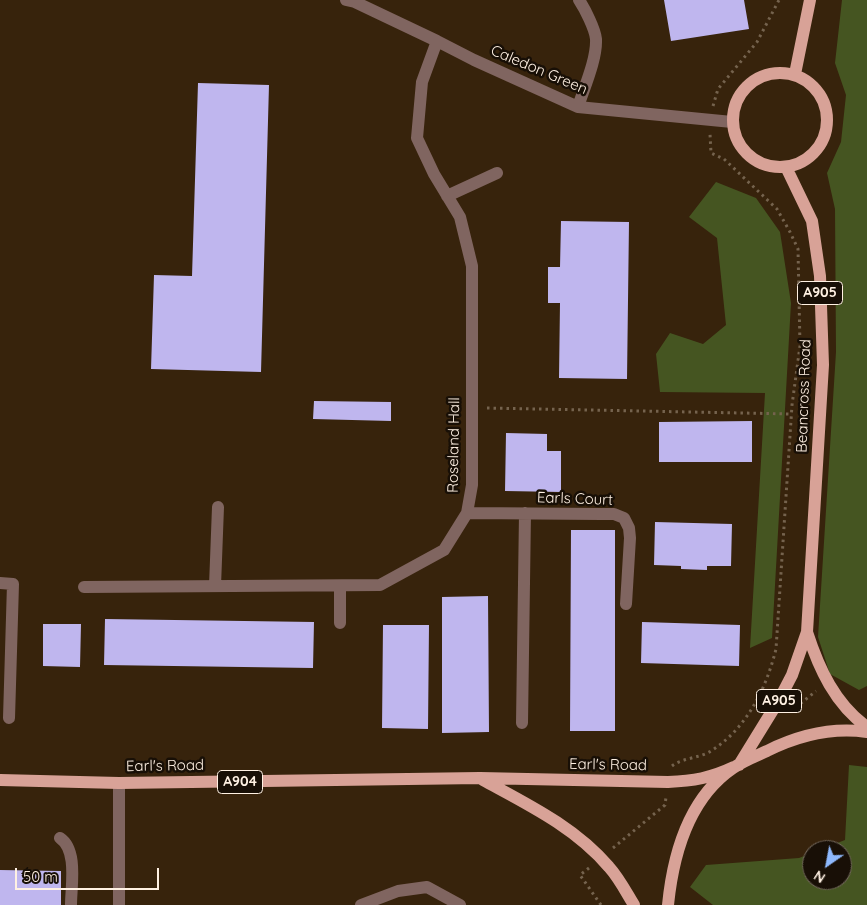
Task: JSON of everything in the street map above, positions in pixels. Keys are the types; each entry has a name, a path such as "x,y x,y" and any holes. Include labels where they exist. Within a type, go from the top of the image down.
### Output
{"main road":[{"path":"795,74 810,0"},
{"path":"768,73 795,74 808,81 820,93 827,109 828,126 823,142 818,149 806,160 786,167 769,166 748,155 738,142 732,122 734,105 742,90 753,80 768,73"},
{"name":"Beancross Road","path":"736,766 780,700 792,675 807,632 823,365 820,276 812,221 786,167"},
{"name":"Beancross Road","path":"807,632 815,658 832,688 843,705 867,727"},
{"path":"668,905 670,880 682,838 691,818 715,784 736,766 780,744 818,732 851,730 867,732"},
{"name":"Earl's Road","path":"0,780 119,783 480,778 668,782 690,781 713,776 736,766"},
{"path":"480,778 572,832 611,869 634,905"}],"street":[{"name":"Caledon Green","path":"352,0 474,60 578,107 732,122"},
{"path":"578,107 593,59 596,39 585,9 579,0"},
{"name":"Roseland Hall","path":"84,587 380,585 444,550 467,513 472,484 472,266 460,217 416,138 422,82 438,41"},
{"path":"447,196 498,173"},
{"path":"215,586 218,507"},
{"name":"Earls Court","path":"467,513 614,514 624,518 629,528 630,538 626,604"},
{"path":"522,723 525,514"},
{"path":"0,583 13,584 9,718"},
{"path":"340,586 340,623"},
{"path":"119,783 119,905"},
{"path":"60,838 66,842 71,854 71,905"},
{"path":"361,905 398,890 427,887 460,905"}],"path":[{"path":"601,905 580,875 665,805 672,765 710,752 726,740 743,721 754,706 772,666 776,649 792,414 800,346 798,249 777,210 724,160 711,153 709,119 718,89 758,42 780,0"},
{"path":"472,408 792,414"}],"green space":[{"path":"842,0 867,0 867,686 859,690 830,674 818,637 836,352 835,209 827,173 841,142 846,95 835,63"},
{"path":"716,182 756,198 780,232 791,303 772,638 750,648 765,393 660,392 656,354 670,333 703,344 726,325 717,238 689,217"},
{"path":"849,765 867,767 867,905 713,905 690,887 706,865 802,857 802,890 852,890 852,840 845,840"}],"building":[{"path":"664,0 744,0 749,29 671,41"},
{"path":"198,83 269,85 261,372 151,369 154,275 192,276"},
{"path":"561,221 629,222 627,379 559,378 560,303 548,303 548,267 560,267"},
{"path":"314,401 391,402 391,421 313,419"},
{"path":"752,421 752,462 659,462 659,422"},
{"path":"506,433 547,434 547,451 561,451 561,492 505,491"},
{"path":"655,522 732,524 731,566 707,566 707,570 681,569 681,566 654,565"},
{"path":"571,530 615,530 615,731 570,731"},
{"path":"488,596 489,732 442,733 442,597"},
{"path":"105,619 314,622 313,668 104,665"},
{"path":"642,622 740,625 739,666 641,663"},
{"path":"43,624 81,624 80,667 43,666"},
{"path":"383,625 429,625 428,729 382,728"},
{"path":"0,870 61,871 61,905 0,905"}]}
